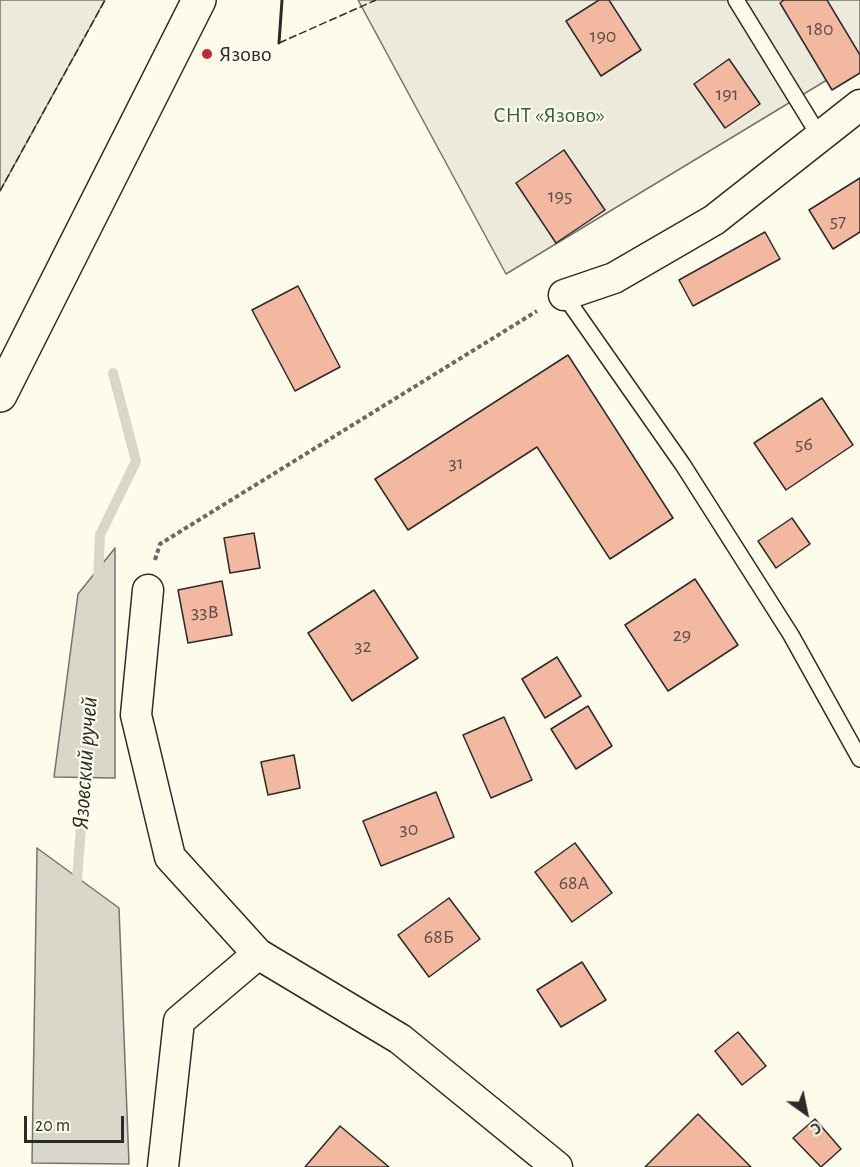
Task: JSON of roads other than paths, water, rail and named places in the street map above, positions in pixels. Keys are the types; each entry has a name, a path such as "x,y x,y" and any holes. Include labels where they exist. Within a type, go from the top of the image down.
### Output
{"main road":[{"path":"0,395 199,0"}],"street":[{"path":"564,295 614,278 714,220 860,105"},
{"path":"148,590 136,715 170,857 258,954 399,1039 557,1167"},
{"path":"164,1167 179,1021 258,954"}],"lane":[{"path":"735,0 820,136"},
{"path":"564,295 621,373 690,475 791,636 860,759"}],"water":[{"path":"115,548 115,778 54,777 78,594"},
{"path":"37,848 119,908 129,1164 32,1163"}],"waterway":[{"name":"Язовский ручей","path":"98,581 100,535 136,461 113,373"},
{"name":"Язовский ручей","path":"76,892 86,764"}],"place":[{"name":"Язово","path":"207,54"}],"park label":[{"name":"СНТ «Язово»","path":"549,115"}]}
